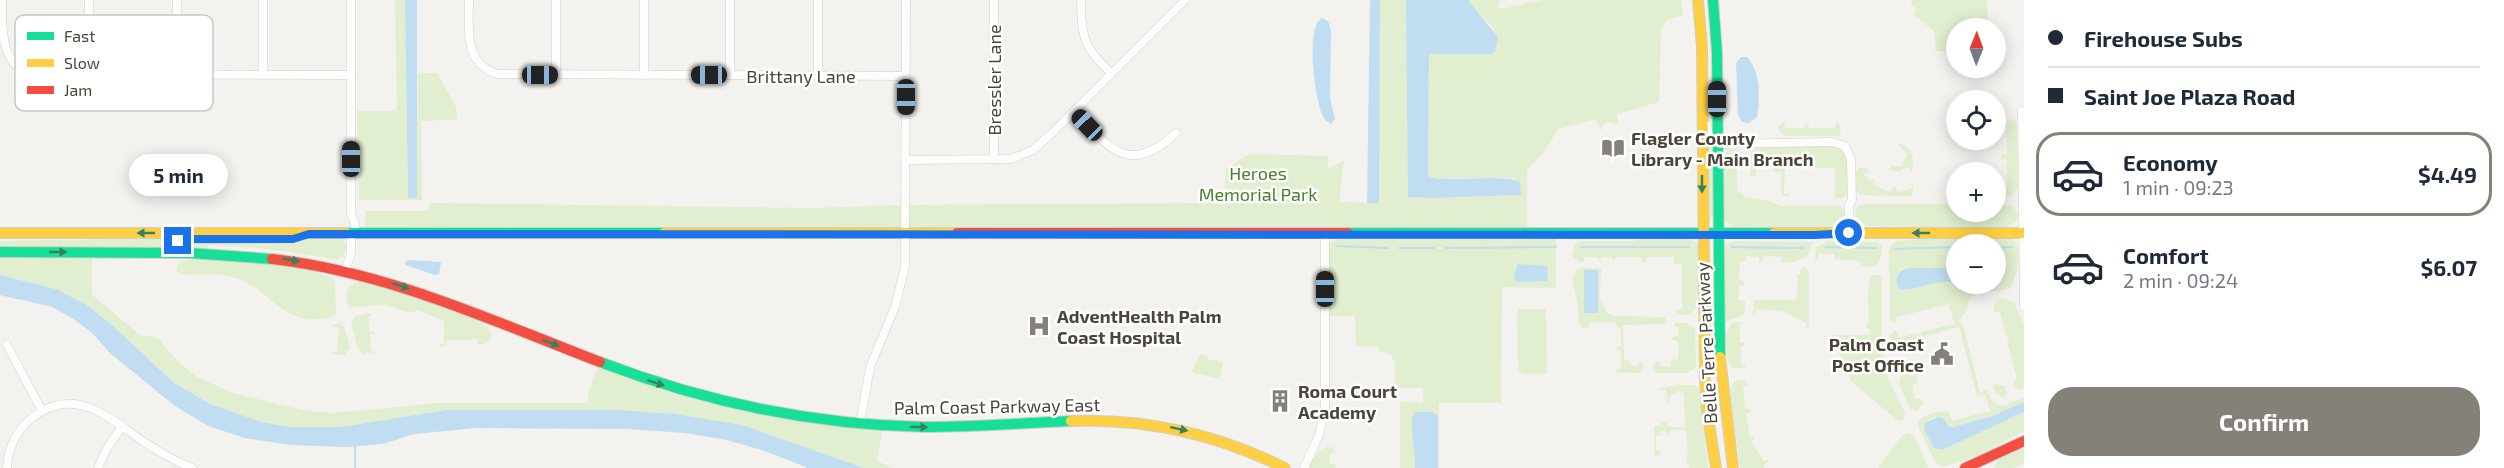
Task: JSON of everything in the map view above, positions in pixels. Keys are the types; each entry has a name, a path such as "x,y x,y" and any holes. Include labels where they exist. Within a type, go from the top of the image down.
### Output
{"main road":[{"name":"Belle Terre Parkway","path":"1698,0 1702,47 1702,235 1706,390 1716,468"},
{"name":"Belle Terre Parkway","path":"1713,0 1717,52 1720,364 1724,414 1733,468"},
{"path":"0,233 1702,235 2023,233"},
{"name":"Palm Coast Parkway East","path":"0,252 172,252 255,255 345,270 422,293 619,370 675,389 767,411 860,424 950,427 1086,420 1146,423 1221,440 1286,468"},
{"path":"1965,468 2024,441"}],"street":[{"path":"2,0 3,45 15,67"},
{"path":"89,0 89,15"},
{"path":"263,0 263,75"},
{"path":"345,270 351,254 351,234 345,225 351,214 351,0"},
{"name":"Brittany Lane","path":"469,0 470,45 474,57 482,67 502,75 905,76"},
{"path":"556,0 556,75"},
{"path":"644,0 644,75"},
{"path":"730,0 730,75"},
{"path":"818,0 818,75"},
{"path":"860,424 870,367 901,288 906,235 906,0"},
{"name":"Bressler Lane","path":"994,0 994,159"},
{"path":"1081,0 1081,25 1086,43 1094,57 1111,73"},
{"path":"906,160 1016,158 1033,150 1185,0"},
{"path":"1702,47 1707,60 1707,132 1710,139 1717,144 1832,142 1845,146 1851,159 1852,200 1849,206 1849,233"},
{"path":"213,75 351,75"},
{"path":"1074,111 1108,145 1127,154 1138,155 1152,152 1176,133"},
{"path":"2022,111 2024,306"},
{"path":"172,252 175,243 186,239 293,239 309,234"},
{"path":"1304,468 1319,435 1325,407 1325,234"},
{"path":"7,345 42,411"},
{"path":"7,468 10,449 18,432 42,411 60,405 82,405 102,412 158,451 192,468"},
{"path":"98,468 106,450 122,426"}],"green space":[{"path":"395,0 405,0 408,198 417,198 418,73 437,73 456,107 457,120 421,121 422,200 359,200 357,111 397,111"},
{"name":"Heroes Memorial Park","path":"1380,0 1406,0 1408,122 1415,198 1520,195 1515,178 1429,177 1429,53 1490,54 1494,29 1468,0 1500,0 1498,7 1500,9 1542,0 1681,0 1683,15 1667,20 1661,28 1659,102 1617,114 1618,125 1610,122 1604,124 1600,131 1596,119 1558,129 1545,151 1527,170 1527,231 365,227 365,211 428,211 429,203 816,208 895,205 1225,203 1226,169 1249,154 1328,156 1328,169 1344,160 1339,202 1378,203"},
{"path":"1912,0 1987,0 1988,18 1946,18 1946,52 1936,51 1934,31 1914,15 1917,9 1911,5"},
{"path":"2015,120 2017,125 2018,189 2010,196 2006,196 2007,160 2001,159 2001,154 2007,154 2006,124"},
{"path":"1784,122 1785,128 1804,128 1805,123 1808,123 1809,128 1835,128 1836,122 1841,126 1840,136 1784,136 1778,128"},
{"path":"1706,138 1713,147 1713,216 1710,219"},
{"path":"1897,143 1907,147 1912,154 1912,173 1907,167 1899,172 1889,170 1891,166 1901,167 1907,154"},
{"path":"1756,146 1836,146 1845,154 1847,161 1849,182 1846,195 1841,199 1835,197 1835,168 1804,168 1802,159 1785,159 1784,194 1789,194 1789,197 1784,196 1781,190 1781,172 1774,172 1773,160 1756,160 1756,176 1750,176 1751,153"},
{"path":"1730,149 1740,150 1743,161 1737,161 1737,190 1745,197 1781,206 1841,206 1845,213 1841,224 1833,228 1734,227 1726,222 1723,216 1722,155"},
{"path":"1867,167 1869,172 1864,174 1870,181 1875,178 1873,184 1891,192 1892,187 1896,187 1897,192 1912,188 1913,183 1913,193 1909,196 1861,195 1855,190 1855,172 1859,168"},
{"path":"1865,204 1946,204 1946,222 2006,222 2006,205 2014,206 2018,214 2016,221 2004,228 1867,226 1858,221 1855,214 1857,207"},
{"path":"313,237 342,239 346,245 344,256 336,260 273,250 208,245 207,249 185,249 187,241 299,241"},
{"path":"1946,237 1946,268 1903,269 1897,274 1897,287 1900,290 1908,290 1946,281 1946,294 1978,294 1970,300 1959,322 1963,324 1980,393 1986,389 1993,402 2002,405 2024,397 2024,402 1993,416 1953,427 1949,427 1938,417 1930,419 1924,430 1934,448 1942,450 2024,412 2024,431 1977,456 1942,467 1935,462 1918,426 1919,420 1938,412 1949,413 1952,421 1990,411 1985,394 1977,396 1959,327 1922,337 1921,332 1957,323 1954,323 1949,304 1897,317 1895,323 1890,321 1889,251 1891,245 1897,241"},
{"path":"176,238 169,249 0,249 0,241"},
{"path":"1556,238 1556,288 1502,287 1501,403 1439,403 1439,468 1400,468 1400,402 1423,403 1423,388 1395,388 1395,363 1391,355 1379,351 1379,346 1356,346 1355,316 1328,316 1329,245 1336,239"},
{"path":"1648,238 1688,239 1697,243 1700,271 1696,308 1690,315 1676,315 1676,310 1682,309 1682,265 1674,264 1674,257 1647,257 1646,262 1643,262 1641,257 1616,257 1613,262 1612,257 1602,257 1599,262 1597,257 1585,257 1584,262 1579,262 1572,255 1575,245 1582,241 1633,241"},
{"path":"2006,239 2012,239 2016,243 2019,255 2012,286 2007,289"},
{"path":"1736,241 1813,242 1807,257 1793,262 1782,263 1781,257 1764,256 1762,263 1759,262 1759,257 1746,256 1746,261 1740,261 1739,280 1745,281 1744,285 1739,285 1739,300 1745,301 1745,313 1724,324 1723,249 1725,245"},
{"path":"1828,241 1877,242 1882,247 1881,257 1874,265 1866,267 1860,267 1860,261 1835,259 1834,254 1818,254 1818,260 1815,260 1816,247"},
{"path":"47,255 58,259 92,259 92,295 140,335 158,338 178,362 197,377 233,393 302,410 333,413 438,403 588,403 588,393 599,365 658,387 883,429 877,461 893,468 864,468 741,425 675,414 447,410 341,427 290,427 261,422 210,404 173,382 87,305 56,289 0,275 0,256"},
{"path":"213,259 278,265 328,276 335,282 336,313 333,316 319,319 294,316 259,290 238,279 217,275 182,275 176,270 179,263 185,260"},
{"path":"1804,267 1809,270 1809,325 1807,328 1806,323 1782,311 1756,309 1755,315 1753,314 1754,300 1794,300 1797,298 1798,278 1795,275 1800,275"},
{"path":"1580,268 1601,268 1600,300 1607,313 1614,316 1665,317 1666,324 1623,325 1624,360 1630,361 1631,366 1638,366 1640,361 1645,366 1639,373 1616,372 1621,368 1621,351 1616,350 1621,346 1621,328 1616,327 1616,322 1590,322 1588,328 1579,324 1578,305 1572,278 1576,273 1574,271"},
{"path":"1873,275 1880,275 1882,280 1882,350 1889,380 1905,413 1902,421 1897,420 1851,381 1839,352 1840,346 1834,342 1833,346 1828,341 1831,335 1870,335 1870,329 1866,328 1869,315 1868,287"},
{"path":"356,282 407,291 460,312 489,328 492,338 485,344 478,344 477,339 447,341 446,346 440,347 439,344 444,344 444,322 438,318 419,310 411,313 385,305 350,308 347,293"},
{"path":"2004,298 2014,302 2024,327 2024,389 2021,390 2012,386 2017,379 2007,341 2010,337 2006,336 2000,312 1996,313 1993,309 1996,300"},
{"path":"1517,309 1546,309 1547,374 1523,374 1518,370"},
{"path":"368,313 374,315 369,316 369,331 377,333 370,334 371,351 376,352 363,354 358,349 351,322 356,316"},
{"path":"1734,322 1745,323 1740,325 1740,343 1745,343 1745,346 1741,346 1741,364 1747,365 1743,368 1732,368 1727,357 1725,344 1727,331"},
{"path":"341,323 350,348 344,355 334,355 332,352 337,352 339,328 331,326"},
{"path":"1675,323 1687,323 1695,329 1696,367 1688,373 1656,373 1653,369 1655,362 1659,361 1660,366 1670,367 1671,360 1678,359 1678,341 1671,338 1678,335 1678,327 1674,327"},
{"path":"1896,330 1900,337 1919,333 1923,350 1915,352 1913,345 1898,348 1892,345 1890,335"},
{"path":"1200,354 1207,356 1208,359 1223,362 1220,379 1192,372"},
{"path":"1908,372 1910,376 1916,375 1918,383 1912,385 1915,399 1922,399 1923,404 1917,411 1910,409 1899,384 1901,376"},
{"path":"1743,380 1749,385 1743,387 1745,409 1750,409 1750,412 1746,413 1750,438 1754,437 1752,443 1764,461 1769,459 1763,468 1740,468 1730,390 1734,382"},
{"path":"1695,385 1699,390 1708,468 1689,468 1689,463 1686,463 1688,448 1685,430 1670,430 1670,435 1667,436 1667,431 1661,431 1661,435 1656,436 1656,450 1661,451 1660,455 1654,456 1654,426 1660,426 1660,421 1667,422 1668,427 1685,427 1684,394 1678,390 1670,395 1668,402 1666,390 1654,389"},
{"path":"1993,385 2005,386 2007,393 2004,398 1996,394"},
{"path":"1907,433 1915,437 1928,468 1878,468 1896,443"},
{"path":"1332,447 1336,452 1330,453 1330,464 1336,464 1335,468 1309,468 1318,453"},
{"path":"2024,447 2024,463 2014,468 1994,468 1999,458"}],"water":[{"path":"405,0 417,0 417,198 408,198"},
{"path":"1370,0 1380,0 1379,203 1367,203"},
{"path":"1406,0 1468,0 1498,37 1495,51 1491,54 1429,54 1429,177 1514,180 1520,182 1521,195 1408,197"},
{"path":"1322,18 1328,21 1331,30 1330,98 1335,119 1331,124 1324,117 1319,105 1314,79 1314,34"},
{"path":"1741,57 1747,57 1752,63 1758,86 1757,117 1749,123 1742,122 1738,114 1736,63"},
{"path":"406,261 441,262 439,274 435,275 405,265"},
{"path":"1518,264 1547,266 1548,281 1516,282 1514,274"},
{"path":"1909,268 1946,268 1946,282 1900,290 1897,276"},
{"path":"1584,270 1598,270 1598,313 1584,313"},
{"path":"0,275 56,289 87,305 173,382 210,404 261,422 290,427 341,427 447,410 617,410 675,414 742,425 864,468 808,468 765,451 727,440 685,433 628,429 476,428 414,434 383,444 346,447 290,445 245,438 208,426 175,406 111,354 92,333 74,319 52,307 0,295"},
{"path":"2024,402 2024,412 1942,450 1934,448 1924,430 1925,423 1938,417 1944,419 1949,427 1953,427 1993,416"},
{"path":"1415,412 1433,412 1438,416 1438,468 1415,468 1412,422"}],"waterway":[{"path":"1336,246 1388,248"},
{"path":"1445,248 1556,247"},
{"path":"1581,247 1689,247"},
{"path":"1731,247 1804,248"},
{"path":"1825,247 1876,248"},
{"path":"1895,249 1946,247"},
{"path":"2006,247 2012,247"},
{"path":"1399,248 1435,248"},
{"path":"355,447 355,468"}],"traffic: fast":[{"path":"1713,0 1717,52 1720,357"},
{"path":"346,233 664,233"},
{"path":"1348,233 1774,233"},
{"path":"0,252 189,253 272,259"},
{"path":"600,362 719,400 842,422 925,427 1071,421"}],"traffic: slow":[{"path":"1698,0 1702,47 1705,379 1707,411 1716,468"},
{"path":"0,233 346,233"},
{"path":"664,233 957,233"},
{"path":"1774,233 2024,233"},
{"path":"1720,357 1733,468"},
{"path":"1071,421 1127,422 1181,431 1234,446 1285,468"}],"traffic: jam":[{"path":"957,233 1348,233"},
{"path":"272,259 315,265 399,286 600,362"},
{"path":"1965,468 2024,441"}],"place":[{"name":"Flagler County Library - Main Branch","path":"1613,148"},
{"name":"AdventHealth Palm Coast Hospital","path":"1039,326"},
{"name":"Palm Coast Post Office","path":"1942,354"},
{"name":"Roma Court Academy","path":"1280,401"}],"route":[{"path":"178,241 186,239 293,239 309,234 1834,235 1849,233"}]}
